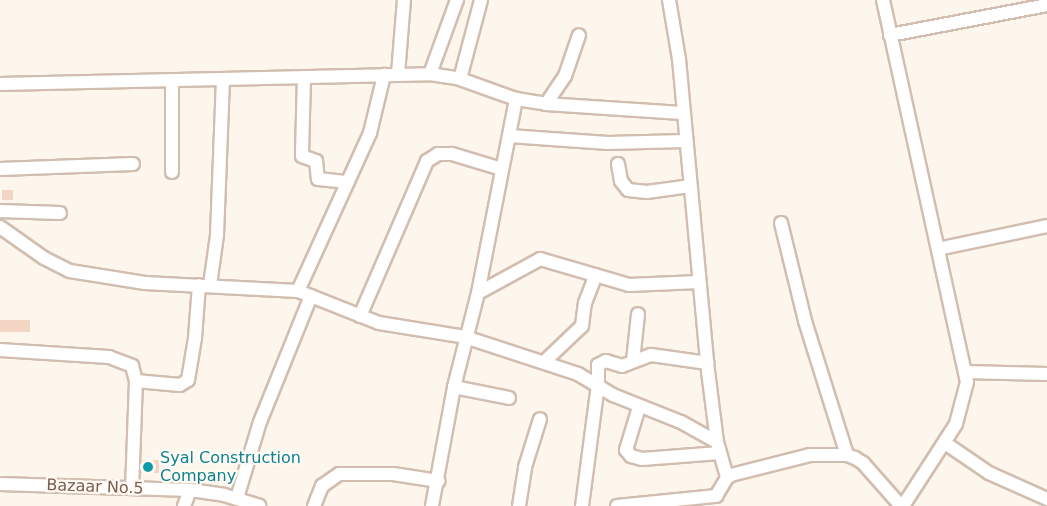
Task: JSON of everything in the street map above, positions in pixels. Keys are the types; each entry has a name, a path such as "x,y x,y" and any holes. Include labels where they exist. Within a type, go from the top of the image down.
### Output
{"street":[{"path":"398,74 404,0"},
{"path":"430,74 457,0"},
{"path":"460,79 481,0"},
{"path":"669,0 679,59 682,113 707,363 718,448 727,478"},
{"path":"617,506 716,496 727,478 791,458 847,455 863,463 902,506 945,443 962,411 966,377 883,0"},
{"path":"891,35 1047,5"},
{"path":"546,104 565,76 579,35"},
{"path":"0,84 172,82 430,74 460,79 516,99 546,104 682,113"},
{"path":"298,291 370,133 384,75"},
{"path":"304,77 302,156 316,161 318,179 348,182"},
{"path":"136,381 180,385 188,380 204,285 217,235 223,80"},
{"path":"172,82 172,172"},
{"path":"432,506 454,387 478,293 516,99"},
{"path":"509,136 608,143 686,141"},
{"path":"360,316 427,161 438,154 452,154 502,169"},
{"path":"0,169 133,164"},
{"path":"618,164 621,181 628,189 647,192 690,186"},
{"path":"0,211 60,213"},
{"path":"781,224 805,321 847,455"},
{"path":"938,249 1047,226"},
{"path":"0,227 44,258 70,271 145,283 298,291 393,327 465,337 544,362 598,384 613,395 681,423 718,448"},
{"path":"478,293 540,259 596,276 639,285 699,282"},
{"path":"544,362 582,326 584,307 596,276"},
{"path":"237,498 260,423 311,296"},
{"path":"633,361 638,314"},
{"path":"0,350 120,359 132,366 136,381 132,488"},
{"path":"582,506 598,384 598,365 601,362 622,366 651,355 707,363"},
{"path":"966,377 1047,374"},
{"path":"454,387 509,398"},
{"path":"639,407 626,450 630,456 642,459 718,448"},
{"path":"519,506 525,467 540,419"},
{"path":"945,443 989,473 1047,499"},
{"path":"314,506 322,486 339,474 393,474 438,481"},
{"name":"Bazaar No.5","path":"0,484 190,490 237,498 259,506"},
{"path":"184,506 190,490"}],"building":[{"path":"2,190 13,190 13,200 2,200"},
{"path":"0,320 30,320 30,332 0,332"},
{"name":"Syal Construction Company","path":"139,460 159,460 159,473 139,473"}],"place":[{"name":"Syal Construction Company","path":"148,467"}]}
